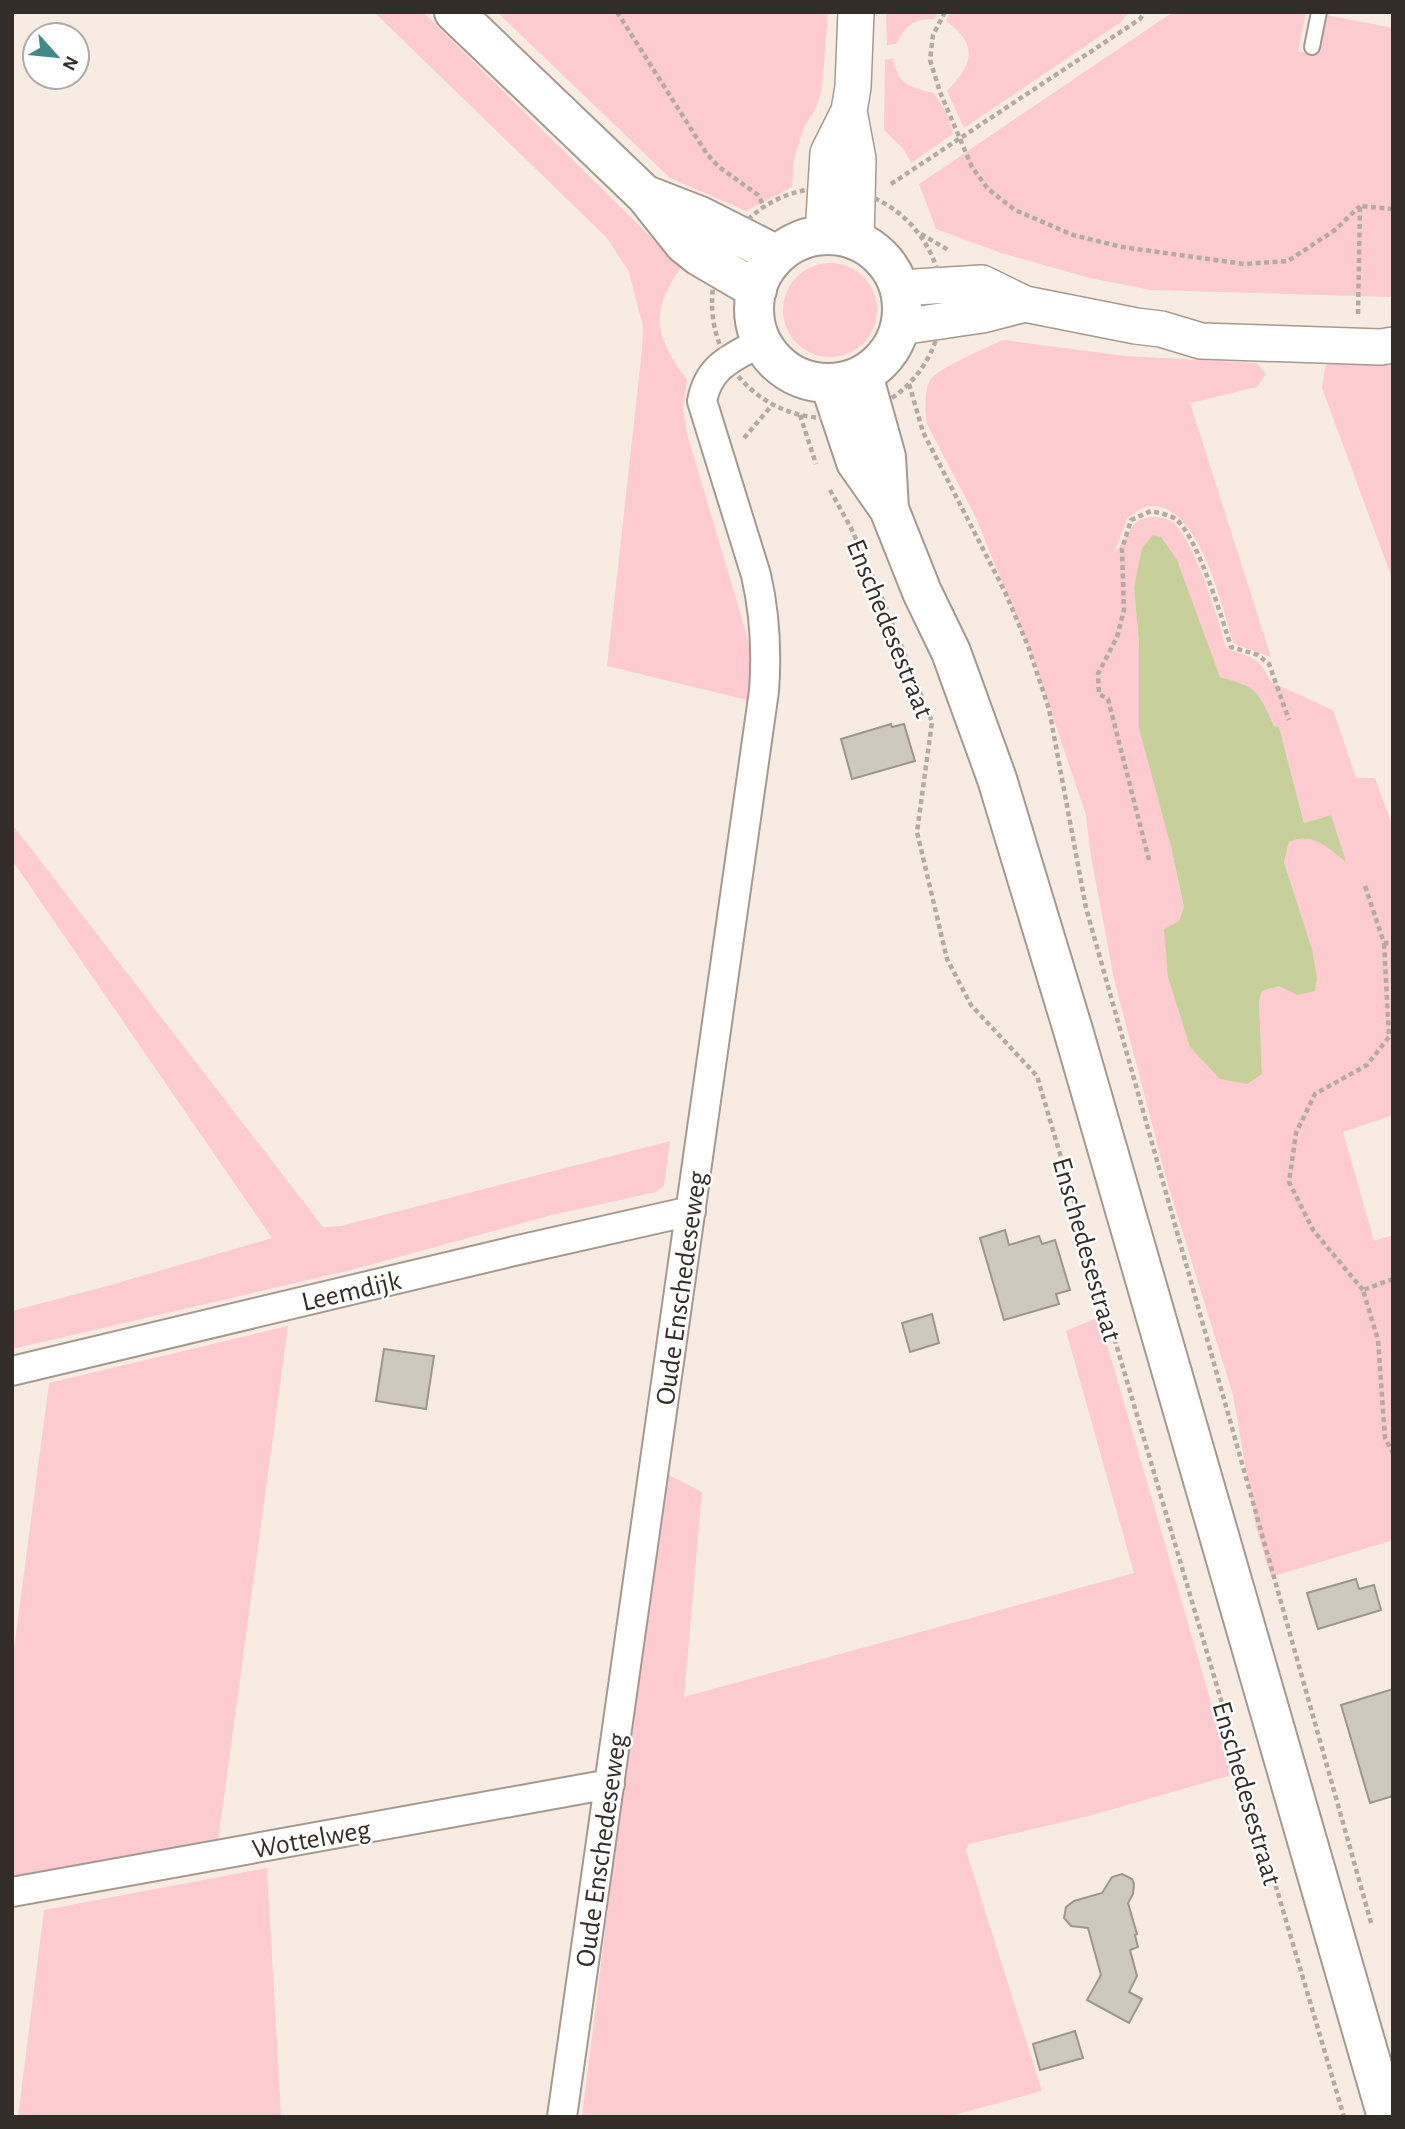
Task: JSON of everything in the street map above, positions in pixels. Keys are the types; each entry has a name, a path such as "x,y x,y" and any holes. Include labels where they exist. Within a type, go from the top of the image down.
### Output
{"main road":[{"path":"454,12 645,195 700,216 757,290"},
{"path":"840,238 871,248 883,259 900,288 903,307 893,346 851,396 789,373 773,359 761,342 756,325 757,290 765,271 777,256 791,245 840,238"},
{"path":"727,250 777,256"},
{"name":"Enschedesestraat","path":"851,396 886,457 890,509 922,592 951,652 1001,791 1387,2117"}],"street":[{"path":"840,238 856,189 828,153 849,111 856,12"},
{"path":"900,288 982,283 1025,304 1161,329 1201,341 1381,348 1393,345"},
{"path":"900,327 982,315 1025,304"},
{"path":"1161,329 1201,319 1359,322 1393,326"},
{"name":"Oude Enschedeseweg","path":"562,2117 765,691 763,603 702,401 705,384 713,372 761,342"},
{"name":"Leemdijk","path":"12,1371 691,1211"},
{"name":"Wottelweg","path":"12,1892 610,1784"}],"lane":[{"path":"1312,47 1319,12"}],"path":[{"path":"617,12 707,154 719,167 758,195 764,207"},
{"path":"945,12 933,35 930,60 940,92 972,167 988,189 1014,209 1073,235 1122,247 1244,264 1288,261 1335,230 1360,206 1393,209"},
{"path":"856,189 883,202 903,216 919,233 931,252 940,284 940,321 930,354 909,384 893,397 851,396 819,418 800,415 773,404 753,391 727,361 716,332 712,310 713,287 727,250 744,223 764,207 787,195 856,189 960,138 1140,19 1145,12"},
{"path":"1359,322 1360,206"},
{"path":"909,384 923,432 1005,592 1028,646 1049,709 1086,908 1374,1934"},
{"path":"722,464 773,404"},
{"path":"800,415 820,472"},
{"name":"Enschedesestraat","path":"825,482 856,540 932,722 917,832 947,959 971,1005 1037,1076 1344,2117"},
{"path":"1149,860 1108,699 1099,694 1098,674 1116,637 1124,610 1122,549 1131,520 1151,511 1175,518 1188,534 1218,605 1231,647 1258,655 1269,663 1289,720"},
{"path":"1365,886 1384,943 1388,1037 1367,1065 1315,1094 1296,1133 1289,1182 1313,1230 1363,1290 1377,1340 1385,1438 1393,1452"},
{"path":"1384,943 1393,943"},
{"path":"1363,1290 1393,1279"}],"shaded area":[{"path":"374,12 423,12 681,267 664,298 660,324 668,350 687,380 683,408 687,434 750,646 754,670 751,701 607,666 642,350 643,327 629,272 607,238"},
{"path":"497,12 828,12 822,89 815,110 804,127 794,159 792,187 746,211 670,178"},
{"path":"886,12 938,12 935,19 911,24 896,44 887,45"},
{"path":"950,12 1129,12 1121,22 964,128 947,91 962,72 969,55 964,38 946,21"},
{"path":"1173,12 1306,12 1298,51 1317,54 1326,15 1393,28 1393,297 1151,290 1090,278 1001,253 936,229 919,184"},
{"path":"893,58 898,74 906,83 934,93 947,114 953,134 911,163 904,150 884,130 885,60"},
{"path":"830,263 848,267 863,277 873,292 877,310 873,328 863,343 848,353 830,357 812,353 797,343 787,328 783,310 787,292 797,277 812,267"},
{"path":"1003,340 1125,356 1257,363 1266,374 1257,387 1190,403 1271,657 1234,644 1215,584 1196,539 1183,522 1168,510 1148,506 1127,518 1114,554 1132,527 1140,520 1158,517 1175,524 1191,548 1198,565 1226,648 1258,662 1271,682 1333,710 1356,778 1375,778 1393,828 1393,1115 1343,1132 1374,1241 1393,1235 1393,1540 1271,1577 1256,1527 1233,1395 1168,1185 1114,979 1090,851 1086,815 1034,661 976,518 927,424 925,408 930,380 953,364","holes":["1134,588 1209,650 1220,677 1254,692 1274,726 1279,727 1304,823 1331,815 1344,861 1312,839 1289,842 1284,862 1312,949 1297,995 1279,986 1262,991 1259,1001 1262,1073 1164,929 1179,921 1184,908 1171,847 1139,643"]},
{"path":"1329,359 1393,359 1393,581 1322,388"},
{"path":"1153,535 1161,537 1177,560 1220,677 1242,684 1255,692 1274,726 1279,727 1304,823 1331,815 1346,862 1313,840 1298,839 1289,842 1284,862 1312,949 1317,978 1315,991 1297,995 1279,986 1262,991 1259,1001 1262,1074 1247,1084 1220,1079 1190,1047 1168,977 1164,929 1179,921 1184,907 1139,728 1139,643 1134,588 1142,548"},
{"path":"12,824 323,1227 341,1226 670,1141 664,1186 656,1192 552,1215 351,1270 12,1349 12,1311 272,1238 12,860"},
{"path":"1099,1317 1232,1775 1089,1816 968,1844 966,1851 1042,2091 947,2117 582,2117 627,1754 667,1474 702,1492 684,1697 1134,1573 1066,1331"},
{"path":"288,1326 217,1848 12,1885 12,1664 49,1383"},
{"path":"267,1868 281,2117 18,2117 44,1910"}],"building":[{"path":"891,724 892,727 904,724 915,761 852,779 841,739"},
{"path":"1005,1230 1009,1245 1039,1236 1042,1244 1055,1240 1070,1290 1056,1294 1059,1304 1004,1320 980,1238"},
{"path":"932,1314 939,1343 910,1352 902,1323"},
{"path":"384,1349 434,1356 426,1409 376,1401"},
{"path":"1356,1579 1359,1589 1374,1585 1381,1610 1318,1629 1307,1593"},
{"path":"1393,1689 1393,1796 1370,1803 1341,1705"},
{"path":"1122,1874 1132,1879 1134,1884 1128,1903 1138,1947 1130,1950 1137,1976 1129,1992 1142,1999 1129,2023 1087,2000 1101,1975 1088,1928 1071,1926 1064,1918 1066,1907 1074,1901 1102,1893 1112,1877"},
{"path":"1075,2031 1083,2058 1040,2070 1033,2044"}]}
